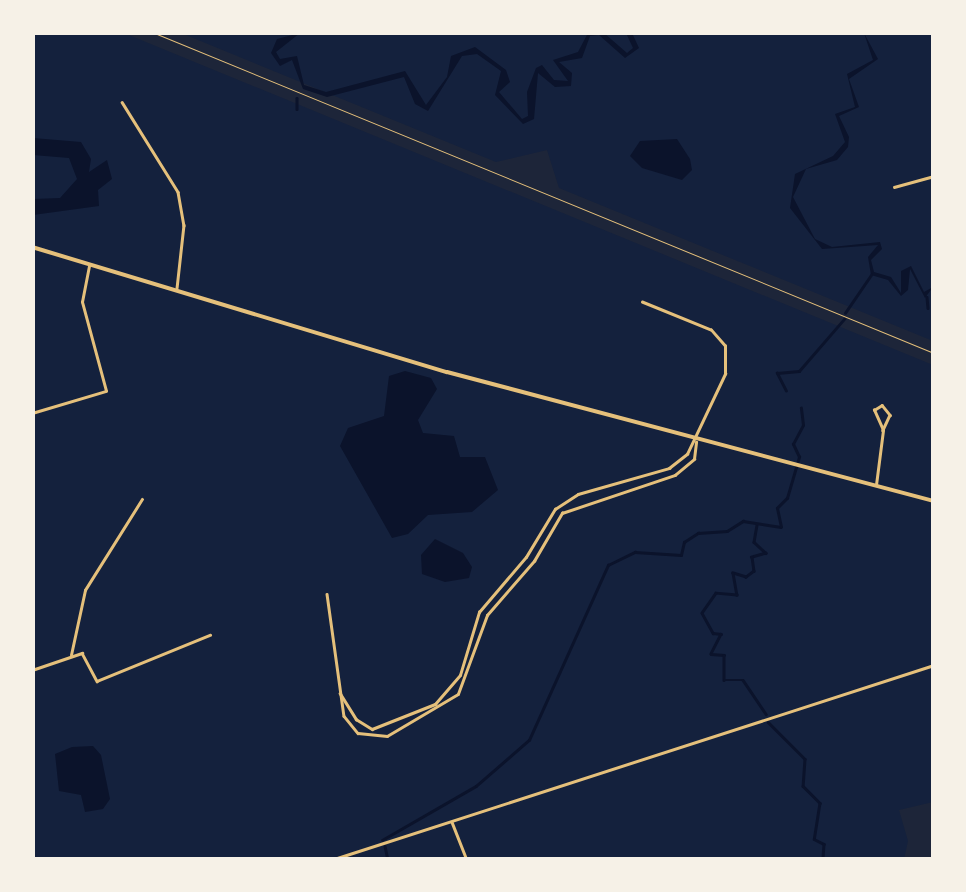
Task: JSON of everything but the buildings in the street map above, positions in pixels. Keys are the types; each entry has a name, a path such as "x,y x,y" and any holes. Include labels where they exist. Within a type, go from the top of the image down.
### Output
{"main road":[{"path":"32,247 696,440 934,501"}],"street":[{"path":"122,102 178,192 184,225 177,290"},
{"path":"894,186 934,176"},
{"path":"32,414 106,391 82,302 89,263"},
{"path":"327,594 347,722 364,736 387,736 426,718 464,686 480,627 521,575 556,519 578,503 658,480 689,465 725,374 725,346 711,330 642,302"},
{"path":"876,487 883,430 890,415 882,405 874,413 883,430"},
{"path":"340,693 356,719 372,728 422,711 456,683 472,625 555,509 576,496 656,472 682,460 696,440"},
{"path":"682,460 689,465"},
{"path":"656,472 658,480"},
{"path":"576,496 578,503"},
{"path":"70,656 86,590 142,499"},
{"path":"515,569 521,575"},
{"path":"472,625 480,627"},
{"path":"32,670 70,656 89,658 98,681 210,635"},
{"path":"330,860 934,665"},
{"path":"422,711 426,718"},
{"path":"452,821 467,860"}],"path":[{"path":"152,32 934,353"}],"shaded area":[{"path":"124,33 181,33 496,162 547,150 559,188 933,341 933,365"},
{"path":"300,33 276,52 280,59 297,56 304,85 326,92 405,71 426,105 447,77 451,56 475,47 506,70 510,82 499,92 522,119 528,116 527,92 536,68 542,65 554,80 568,81 553,60 578,52 588,33 604,33 627,53 633,48 626,33 632,33 639,48 625,58 599,35 590,36 582,58 559,62 572,73 571,86 555,87 538,73 534,119 523,124 495,95 501,71 477,54 462,56 428,111 415,104 404,77 327,97 303,89 292,60 280,66 271,53 277,39"},
{"path":"864,33 878,59 849,79 859,107 839,116 849,137 848,147 837,160 806,169 793,197 815,239 832,247 880,242 882,249 871,260 874,272 891,277 901,293 901,271 911,266 924,292 933,287 925,298 910,269 908,290 901,296 888,280 871,275 868,257 878,245 822,249 790,208 795,174 833,156 845,142 835,114 855,107 847,74 873,60"},
{"path":"33,138 81,142 91,159 89,172 107,160 112,179 98,190 99,206 33,215 33,199 60,198 77,179 69,158 33,155"},
{"path":"677,139 692,170 682,180 642,168 630,156 640,141"},
{"path":"405,371 431,378 437,389 418,420 423,433 454,436 460,457 485,457 498,490 472,512 428,515 408,534 392,538 340,446 348,428 384,416 389,376"},
{"path":"435,539 463,553 472,567 469,578 445,582 422,574 421,555"},
{"path":"93,746 101,755 110,799 103,809 85,812 81,795 59,791 55,754 72,747"},
{"path":"933,802 933,859 904,859 908,841 899,810"}],"waterway":[{"path":"297,98 297,109"},
{"path":"845,313 871,275"},
{"path":"927,297 928,308"},
{"path":"786,391 777,373 799,371 844,319"},
{"path":"382,840 476,786 529,740 608,565 635,552 681,555 684,542 698,533 727,531 743,521 781,527 777,508 787,498 799,457 793,444 803,425 801,408"},
{"path":"757,525 754,542 766,553 752,557 754,571 746,577 733,573 737,595 716,593 702,613 713,633 721,634 711,654 724,655 724,680 743,680 766,714"},
{"path":"768,722 805,759 803,786 820,803 814,839 824,844 823,860"},
{"path":"385,846 388,860"}]}
